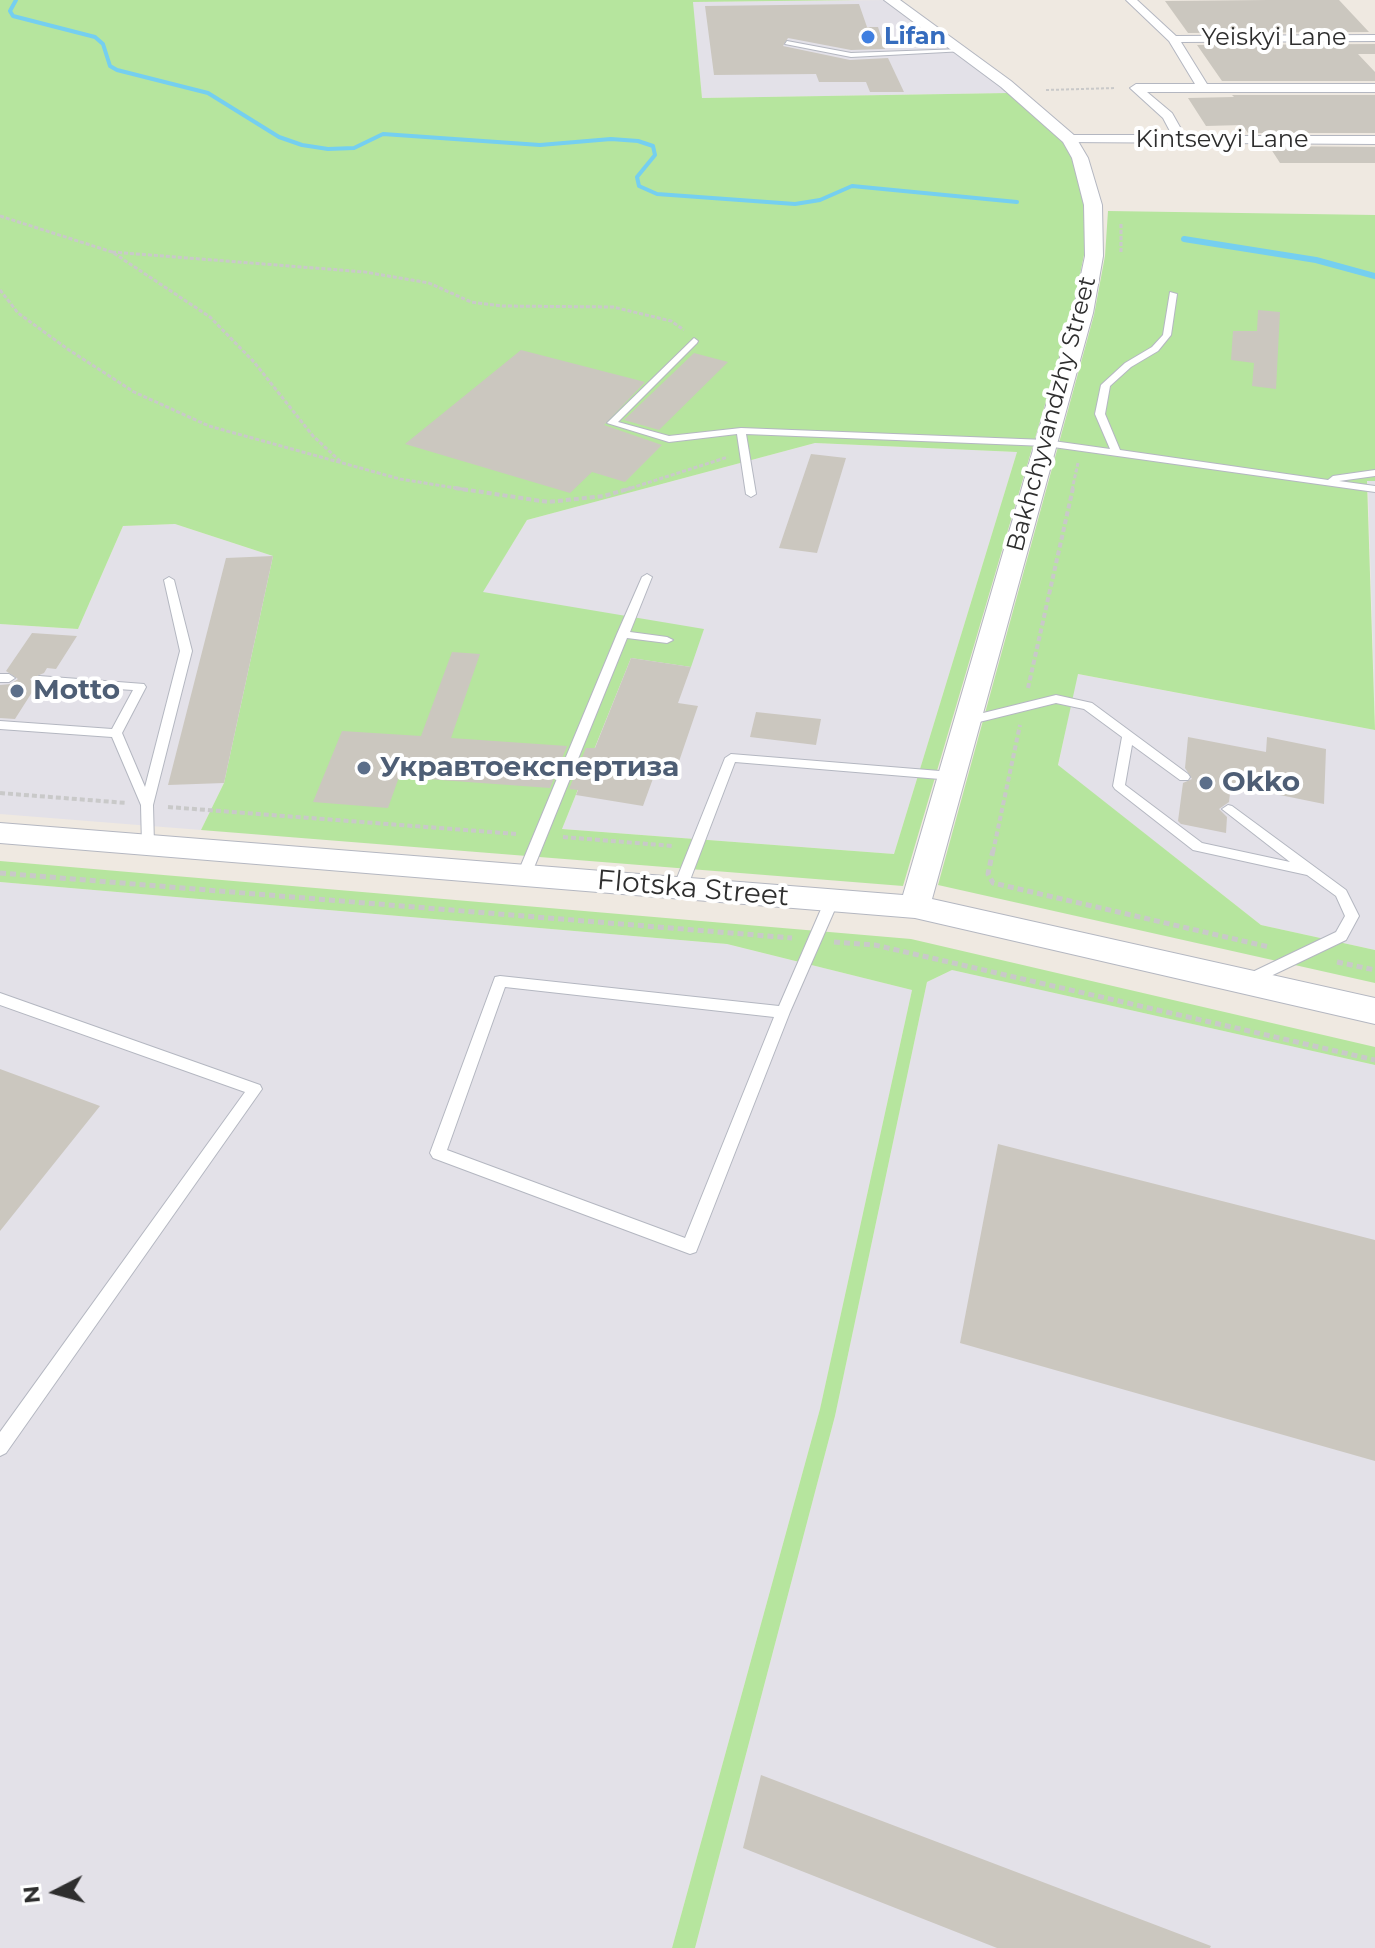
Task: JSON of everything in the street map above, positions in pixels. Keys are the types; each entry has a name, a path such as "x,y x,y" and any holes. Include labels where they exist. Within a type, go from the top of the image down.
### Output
{"street":[{"name":"Bakhchyvandzhy Street","path":"891,0 1047,117 1069,139 1080,158 1093,205 1094,256 1083,313 915,907"},
{"path":"1131,0 1173,39 1203,88"},
{"name":"Yeiskyi Lane","path":"1173,39 1375,38"},
{"path":"1136,88 1375,88"},
{"path":"1136,88 1168,116 1181,140"},
{"name":"Kintsevyi Lane","path":"1069,139 1375,140"},
{"name":"Flotska Street","path":"0,833 915,907 1375,1011"}],"lane":[{"path":"787,43 851,55 962,51"},
{"path":"1116,453 1100,414 1106,385 1128,365 1155,349 1167,335 1173,294"},
{"path":"694,341 612,423 669,439 741,431 1046,443 1375,489"},
{"path":"741,431 751,494"},
{"path":"1321,481 1375,473"},
{"path":"524,875 647,577"},
{"path":"148,845 147,805 186,651 169,580"},
{"path":"623,634 667,640"},
{"path":"39,680 140,687 116,733"},
{"path":"967,721 1056,699 1088,706 1184,777"},
{"path":"0,725 116,733"},
{"path":"116,733 147,805"},
{"path":"1128,735 1119,786 1198,847 1311,871"},
{"path":"680,888 731,758 952,776"},
{"path":"1228,809 1341,893 1352,916 1341,936 1245,982"},
{"path":"783,1012 500,981 438,1153 690,1247 783,1012 832,900"},
{"path":"0,999 255,1089 0,1447"}],"path":[{"path":"1037,90 1136,88"},
{"path":"0,216 112,252 365,272 429,283 471,302 502,306 613,307 671,321 694,341"},
{"path":"112,252 210,317 254,362 313,436 343,463"},
{"path":"0,290 18,313 134,392 209,426 426,484 566,502 604,496 744,452"},
{"path":"1081,448 988,874 993,883 1003,888 1375,970"},
{"path":"0,793 695,848"},
{"path":"0,873 875,945 1375,1060"}],"shaded area":[{"path":"889,0 1009,93 702,98 692,2"},
{"path":"815,443 1017,452 894,854 562,829 631,658 482,592 527,520"},
{"path":"1367,480 1375,481 1375,714 1368,488"},
{"path":"175,524 273,556 224,783 201,830 0,814 0,624 78,629 123,526"},
{"path":"1077,674 1375,730 1375,950 1261,925 1058,766"},
{"path":"0,882 727,944 912,990 820,1409 672,1948 0,1948"},
{"path":"952,970 1375,1065 1375,1948 695,1948 835,1416 927,982"}],"green space":[{"path":"0,0 860,0 693,2 702,98 1009,93 1061,139 1072,158 1084,204 1084,255 1072,313 903,886 201,830 224,783 273,556 175,524 123,526 78,629 0,624","holes":["815,443 1017,452 894,854 562,829 631,658 691,667 704,629 483,592 527,520"]},
{"path":"1108,211 1375,215 1375,481 1367,481 1375,730 1078,674 1058,765 1261,925 1375,950 1375,983 938,885 1094,315 1105,256"},
{"path":"0,861 911,939 1375,1047 1375,1065 952,970 927,982 835,1416 695,1948 672,1948 820,1409 912,990 727,944 0,882"}],"building":[{"path":"1339,0 1369,32 1188,33 1165,1"},
{"path":"859,4 867,27 878,27 885,49 851,50 788,38 783,46 850,60 888,58 904,92 870,92 866,82 819,82 816,74 714,75 705,6"},
{"path":"1375,44 1375,54 1358,54 1375,72 1375,81 1222,81 1197,45"},
{"path":"1232,95 1375,95 1375,133 1248,133 1242,125 1206,126 1188,98 1234,97"},
{"path":"1269,146 1375,147 1375,163 1280,163"},
{"path":"1258,310 1280,312 1276,389 1252,386 1254,363 1231,360 1233,331 1257,331"},
{"path":"521,350 645,382 604,425 662,445 625,482 592,472 570,493 405,444"},
{"path":"694,353 728,362 659,430 624,420"},
{"path":"811,454 846,458 817,553 779,548"},
{"path":"273,556 224,783 168,785 226,558"},
{"path":"32,633 77,636 56,669 47,668 44,673 30,679 36,686 15,719 0,718 0,685 11,684 18,679 6,671"},
{"path":"452,652 480,654 451,738 567,746 550,788 399,777 388,808 313,802 342,731 421,736"},
{"path":"631,658 691,667 678,703 698,706 674,776 655,773 643,806 576,795 578,790 569,789 586,748 595,748"},
{"path":"756,712 821,719 816,745 750,737"},
{"path":"1188,737 1266,752 1267,737 1326,749 1324,804 1231,785 1229,802 1219,809 1227,817 1226,833 1181,824 1178,821 1183,783 1192,779 1185,768"},
{"path":"0,1069 100,1106 0,1231"},
{"path":"998,1144 1375,1240 1375,1461 960,1343"},
{"path":"761,1775 1211,1946 997,1948 743,1848"}],"waterway":[{"path":"16,0 10,11 13,16 95,37 103,44 110,66 117,70 208,93 279,137 302,145 328,149 354,148 383,134 540,145 611,139 638,141 653,146 655,155 637,177 639,186 657,194 795,204 820,200 852,186 1017,202"},
{"path":"1184,239 1316,260 1375,276"}],"place":[{"name":"Lifan","path":"868,37"},
{"name":"Motto","path":"17,691"},
{"name":"Укравтоекспертиза","path":"364,768"},
{"name":"Okko","path":"1206,783"}]}
